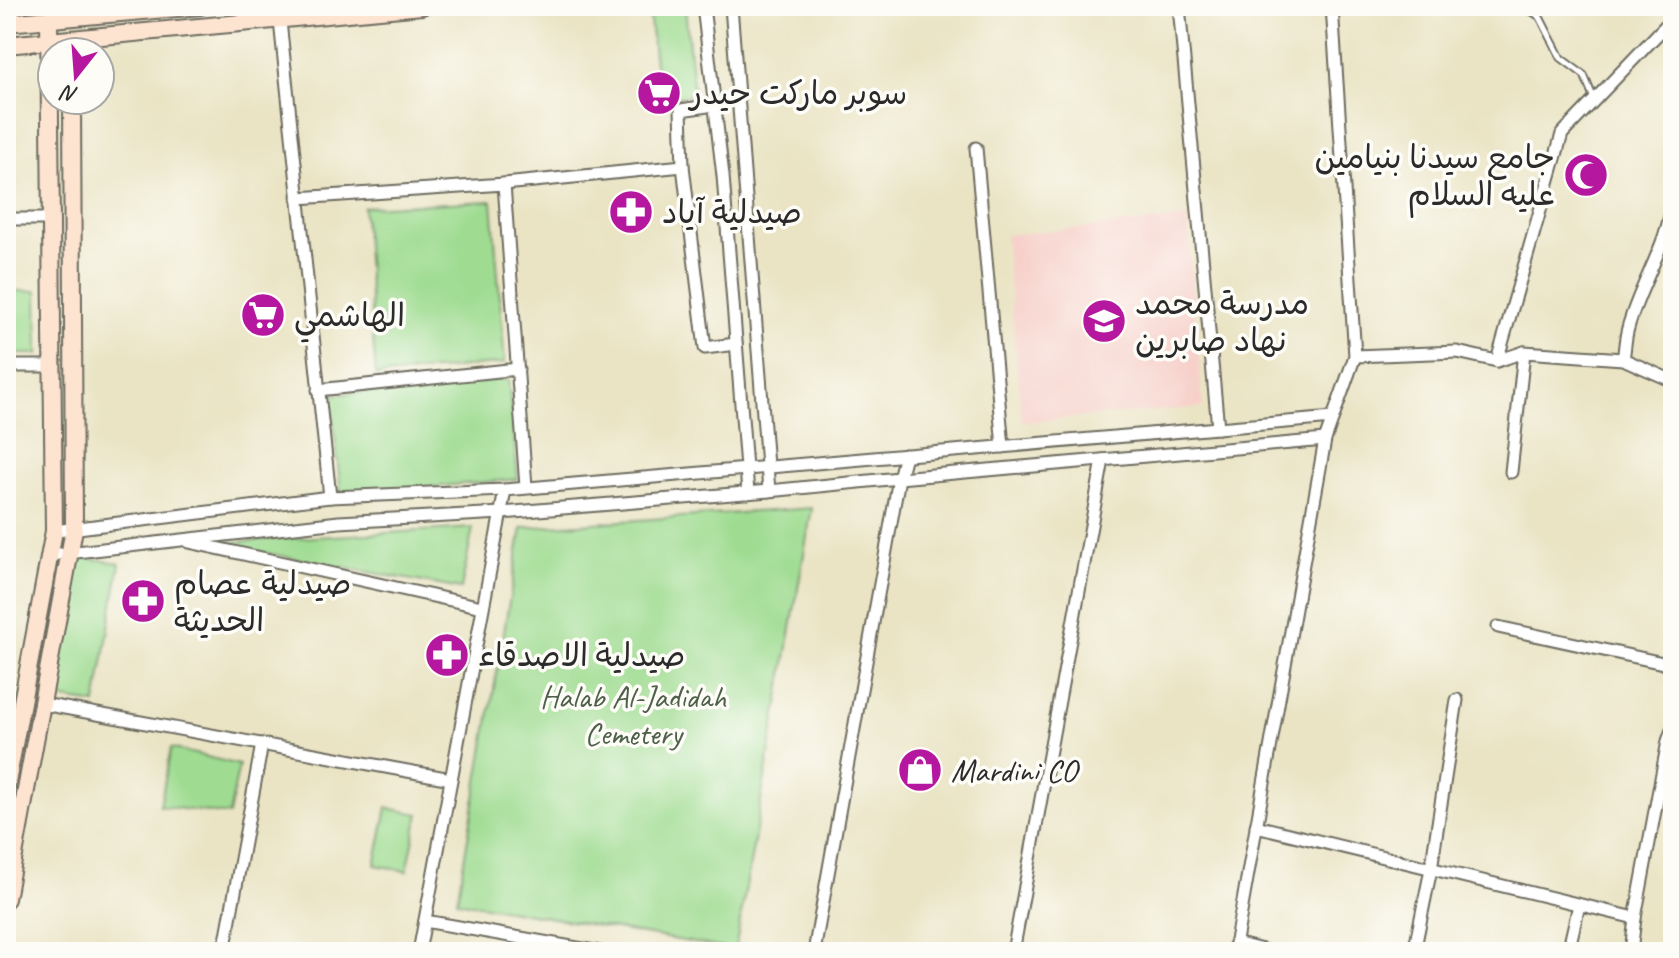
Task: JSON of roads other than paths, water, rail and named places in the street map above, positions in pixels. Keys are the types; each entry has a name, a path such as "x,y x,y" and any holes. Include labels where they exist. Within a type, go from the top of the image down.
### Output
{"street":[{"path":"6,23 200,6"},
{"path":"116,41 422,6"},
{"path":"703,6 723,176 748,493"},
{"path":"731,6 769,491"},
{"path":"1179,6 1218,428"},
{"path":"1270,952 1234,948 1325,440 1355,356 1332,6"},
{"path":"71,18 72,36"},
{"path":"1497,361 1562,134 1673,18"},
{"path":"49,19 50,36"},
{"path":"280,21 330,497"},
{"path":"6,45 36,43"},
{"path":"714,105 681,110 683,166 705,348 736,344"},
{"path":"6,788 54,531 50,116"},
{"path":"6,899 74,529 72,116"},
{"path":"976,148 1003,447"},
{"path":"298,198 504,184 683,166"},
{"path":"723,176 744,174"},
{"path":"504,184 526,487"},
{"path":"1623,359 1628,328 1664,241 1673,197"},
{"path":"6,219 51,219"},
{"path":"1355,356 1457,352 1497,361 1524,352 1623,359 1673,381"},
{"path":"1511,472 1524,352"},
{"path":"6,366 52,366"},
{"path":"318,390 518,369"},
{"path":"54,531 330,497 505,490 1333,418"},
{"path":"50,555 339,522 502,513 748,493 1325,440"},
{"path":"814,952 905,455"},
{"path":"1013,952 1103,460"},
{"path":"419,952 505,490"},
{"path":"179,540 482,607"},
{"path":"1498,627 1663,663 1673,668"},
{"path":"1414,952 1431,869 1457,700"},
{"path":"43,704 451,779"},
{"path":"1631,952 1673,727"},
{"path":"224,952 262,744"},
{"path":"1256,826 1635,918"},
{"path":"1568,952 1579,905"},
{"path":"425,921 600,952"}],"lane":[{"path":"1523,6 1540,17 1561,58 1584,75 1595,100"}],"place":[{"name":"سوبر ماركت حيدر","path":"659,93"},
{"name":"جامع سيدنا بنيامين عليه السلام","path":"1586,175"},
{"name":"صيدلية آياد","path":"631,212"},
{"name":"الهاشمي","path":"263,315"},
{"name":"مدرسة محمد نهاد صابرين","path":"1104,321"},
{"name":"صيدلية عصام الحديثة","path":"143,601"},
{"name":"صيدلية الاصدقاء","path":"447,655"},
{"name":"Mardini CO","path":"920,770"}],"park label":[{"name":"Halab Al-Jadidah Cemetery","path":"633,714"}]}
